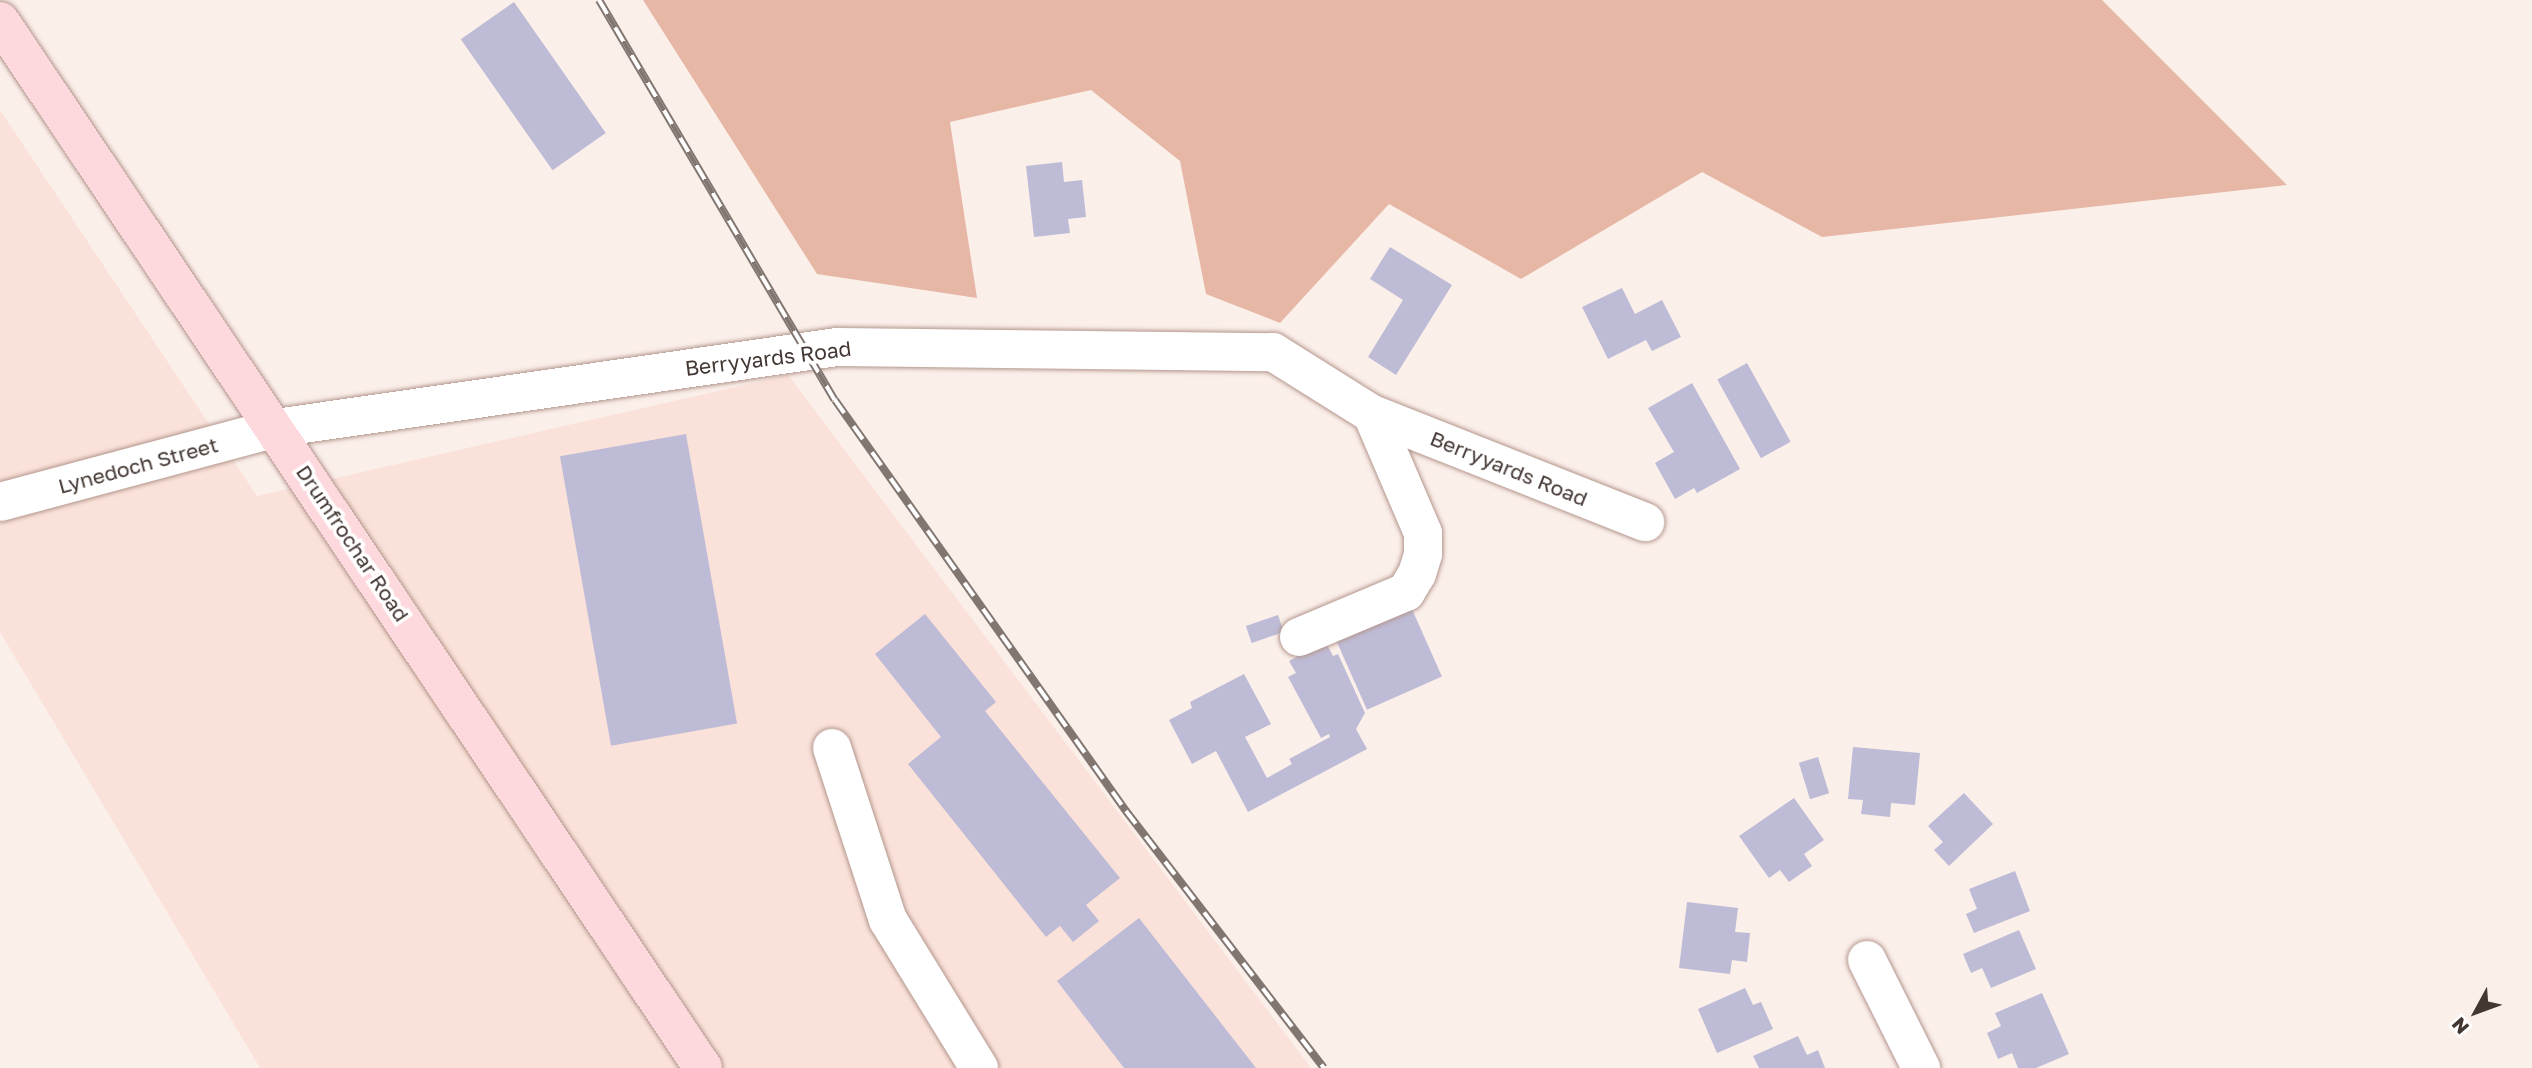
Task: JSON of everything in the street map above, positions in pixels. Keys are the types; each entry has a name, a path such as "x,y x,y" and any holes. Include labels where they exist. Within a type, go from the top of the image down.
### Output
{"main road":[{"name":"Drumfrochar Road","path":"0,20 703,1068"}],"street":[{"name":"Berryyards Road","path":"276,428 837,347 1273,352 1372,415 1645,522"},
{"path":"1299,637 1405,592 1417,573 1423,554 1423,533 1372,415"},
{"name":"Lynedoch Street","path":"0,502 276,428"},
{"path":"832,748 888,920 979,1068"},
{"path":"1867,960 1921,1068"}],"shaded area":[{"path":"643,0 2102,0 2287,185 1822,237 1702,172 1521,279 1389,204 1280,323 1206,294 1180,161 1091,90 950,122 977,298 817,274"},
{"path":"0,110 257,496 788,375 1311,1068 260,1068 0,632"}],"building":[{"path":"514,2 606,133 553,170 461,39"},
{"path":"1062,162 1064,182 1082,180 1086,217 1068,219 1070,233 1034,237 1026,166"},
{"path":"1390,247 1452,285 1396,375 1368,357 1403,300 1370,279"},
{"path":"1622,288 1635,314 1662,300 1681,337 1652,351 1646,340 1608,359 1582,307"},
{"path":"1747,363 1791,442 1761,458 1717,379"},
{"path":"1692,383 1740,469 1697,493 1694,488 1675,499 1655,463 1674,452 1648,408"},
{"path":"686,434 737,724 611,746 560,456"},
{"path":"1411,607 1442,676 1367,710 1336,640"},
{"path":"925,614 996,702 985,711 1120,878 1086,905 1099,921 1073,942 1060,926 1046,937 908,764 941,737 875,654"},
{"path":"1278,615 1284,632 1252,643 1246,626"},
{"path":"1325,641 1333,656 1338,654 1365,713 1356,729 1367,749 1248,812 1216,751 1192,764 1169,720 1192,708 1190,702 1244,674 1271,724 1245,737 1267,778 1292,764 1289,759 1330,737 1329,734 1321,738 1288,677 1296,673 1289,661"},
{"path":"1853,747 1920,753 1915,805 1891,803 1890,817 1861,814 1863,800 1848,799"},
{"path":"1818,757 1829,793 1810,799 1799,763"},
{"path":"1964,793 1993,824 1949,866 1934,850 1943,842 1928,826"},
{"path":"1794,798 1824,840 1804,854 1812,866 1789,882 1780,870 1769,878 1739,836"},
{"path":"2015,871 2030,911 1974,933 1966,914 1977,909 1969,889"},
{"path":"1687,902 1738,908 1735,932 1750,933 1747,962 1732,960 1730,974 1679,968"},
{"path":"1139,918 1256,1068 1124,1068 1057,981"},
{"path":"2019,930 2036,969 1991,988 1982,968 1971,973 1963,954"},
{"path":"1745,988 1753,1005 1761,1002 1773,1029 1717,1053 1698,1009"},
{"path":"2042,993 2069,1054 2036,1068 2018,1068 2012,1053 1998,1059 1987,1033 2001,1026 1995,1013"},
{"path":"1798,1036 1807,1055 1818,1050 1825,1068 1759,1068 1753,1056"}],"railway":[{"path":"599,0 835,400 1126,811 1324,1068"}]}
